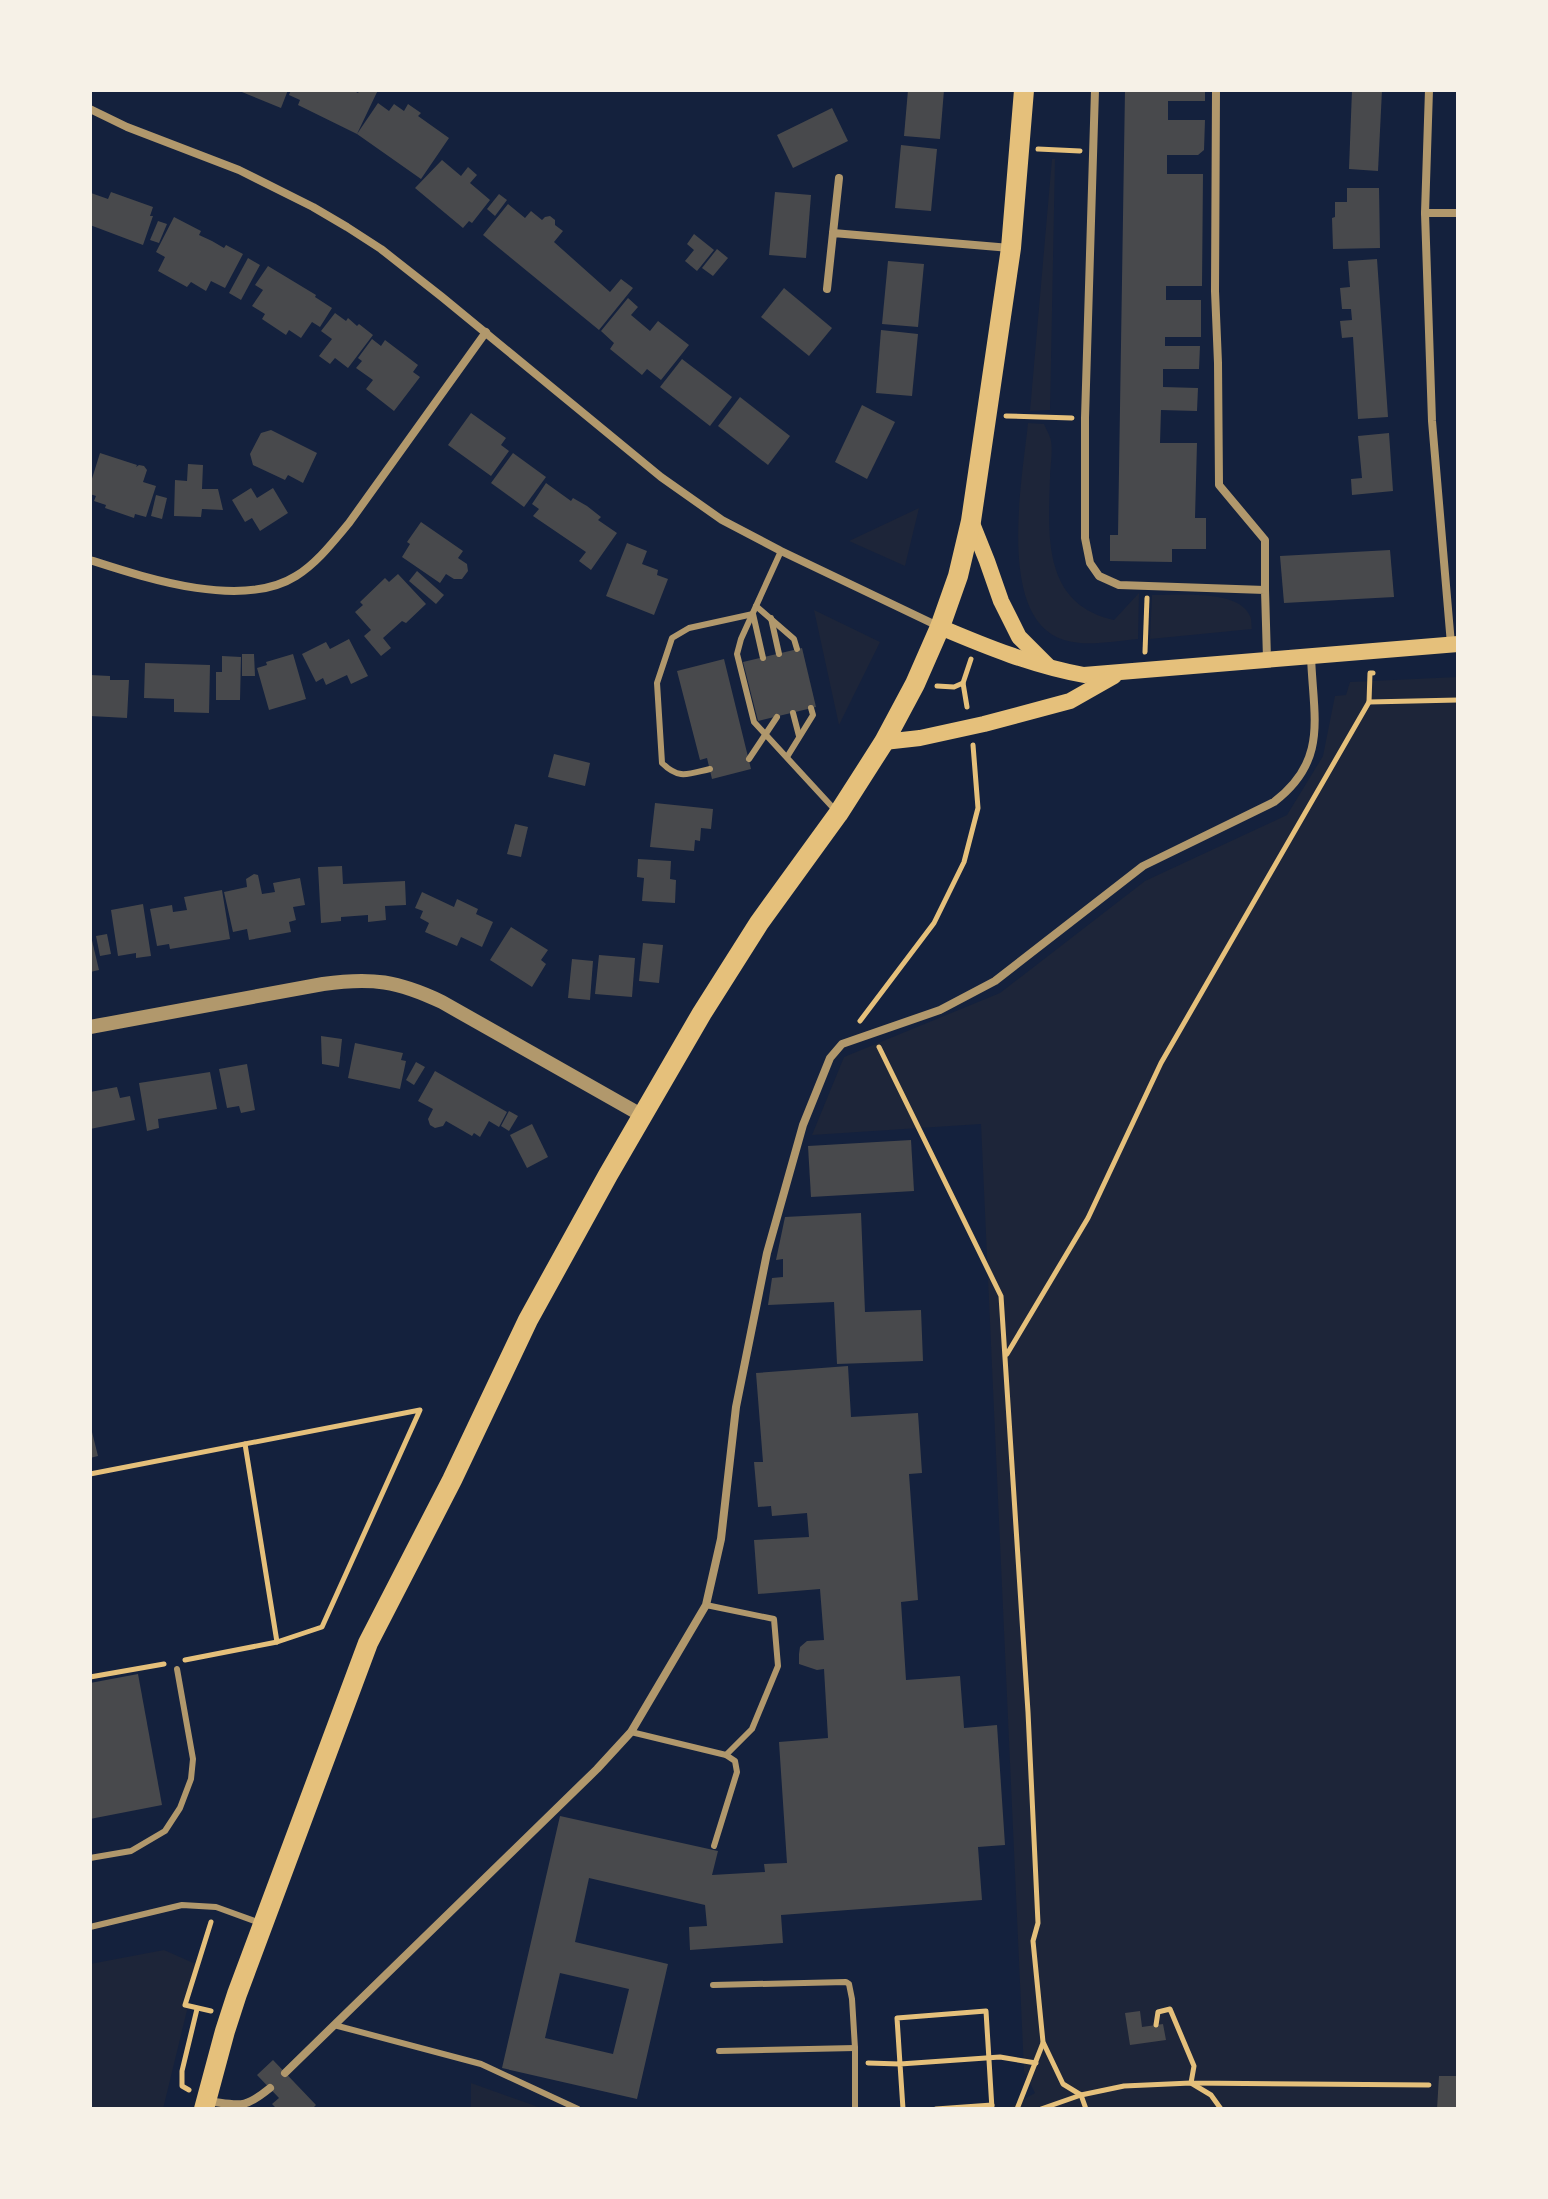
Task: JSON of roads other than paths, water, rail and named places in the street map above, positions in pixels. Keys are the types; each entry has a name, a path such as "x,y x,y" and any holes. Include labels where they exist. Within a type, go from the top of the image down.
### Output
{"main road":[{"path":"205,2105 227,2023 368,1643 452,1480 528,1320 702,1013 759,923 838,814 884,742 915,684 940,627 958,576 971,521 1011,248 1024,90"},
{"path":"971,521 1001,601 1019,637 1049,668"},
{"path":"940,627 1011,656 1084,675 1454,644"},
{"path":"884,742 971,727 1070,701 1119,673"}],"street":[{"path":"1095,90 1085,418 1085,538 1090,563 1099,576 1119,585 1265,590"},
{"path":"1216,90 1215,291 1219,485 1265,540 1267,659"},
{"path":"1429,90 1425,213 1432,421 1454,644"},
{"path":"90,109 127,127 239,170 313,207 381,249 661,477 722,520 940,627"},
{"path":"827,289 839,178"},
{"path":"1425,213 1458,213"},
{"path":"833,233 1011,248"},
{"path":"90,560 174,584 208,590 254,589 281,584 297,575 330,546 349,523 486,332"},
{"path":"285,2073 597,1769 631,1732 706,1605 721,1539 736,1407 767,1253 803,1125 830,1058 842,1044 940,1010 995,981 1143,866 1274,802 1292,788 1306,769 1315,741 1311,656"},
{"path":"90,1027 310,986 347,980 378,980 411,988 442,1002 643,1116"},
{"path":"205,2105 251,2104 270,2088"}],"lane":[{"path":"781,551 737,654 754,722 838,814"},
{"path":"756,606 794,639 797,649"},
{"path":"753,614 763,658"},
{"path":"710,769 683,776 670,772 662,763 657,683 672,638 689,628 753,614"},
{"path":"771,618 779,654"},
{"path":"787,757 813,715 811,708"},
{"path":"793,713 799,736"},
{"path":"749,759 777,717"},
{"path":"706,1605 774,1619 778,1666 752,1729 726,1755"},
{"path":"90,1858 131,1851 165,1831 180,1808 191,1779 193,1759 177,1669"},
{"path":"631,1732 726,1755 735,1761 737,1772 714,1846"},
{"path":"90,1927 182,1905 216,1907 264,1924"},
{"path":"713,1985 846,1982 851,1988 855,2109"},
{"path":"334,2025 481,2064 578,2109"},
{"path":"719,2051 855,2048"}]}
